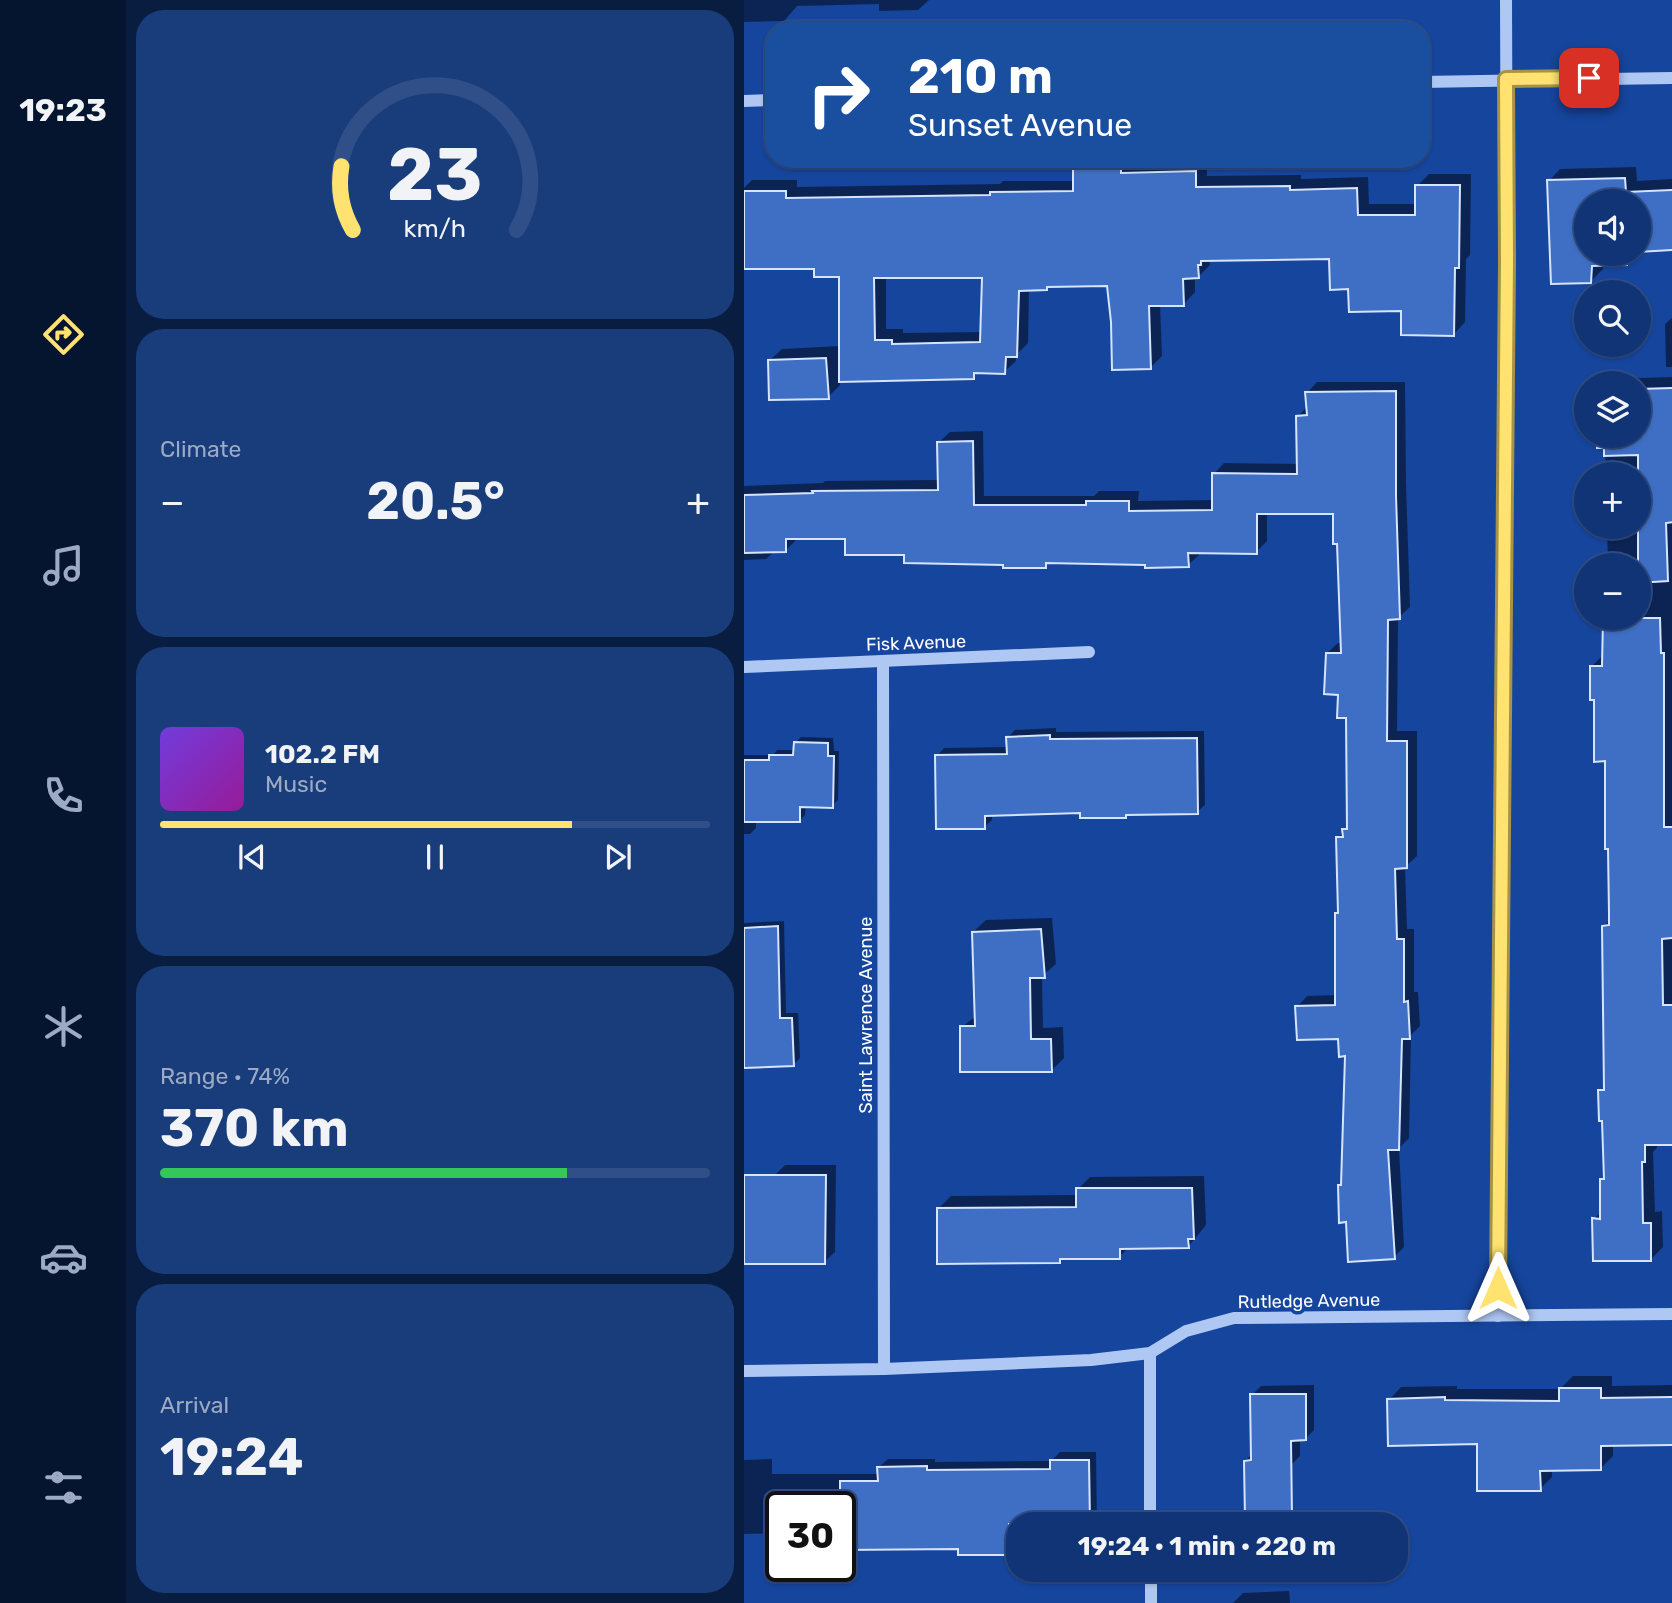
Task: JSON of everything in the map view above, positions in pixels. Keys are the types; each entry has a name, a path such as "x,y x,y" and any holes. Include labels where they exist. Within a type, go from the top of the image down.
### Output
{"street":[{"path":"1498,1316 1507,260 1506,0"},
{"path":"1430,82 1672,78"},
{"path":"744,101 765,100"},
{"name":"Fisk Avenue","path":"744,667 1089,652"},
{"name":"Saint Lawrence Avenue","path":"883,662 885,1369"},
{"name":"Rutledge Avenue","path":"744,1371 885,1369 1091,1360 1150,1353 1186,1331 1234,1318 1672,1314"},
{"path":"1150,1353 1150,1512"},
{"path":"1151,1582 1151,1603"}],"building":[{"path":"1073,168 1121,168 1121,173 1196,171 1196,187 1290,186 1290,190 1357,188 1358,215 1415,215 1415,185 1460,185 1459,268 1455,268 1454,336 1401,335 1401,311 1349,312 1348,289 1330,290 1329,259 1201,261 1201,265 1198,265 1199,278 1183,279 1184,306 1149,306 1151,369 1112,370 1107,286 1047,287 1047,290 1019,291 1017,357 1006,357 1005,374 974,373 974,379 839,382 839,277 814,277 814,269 744,269 744,191 786,191 786,198 1073,191","holes":["874,278 982,278 980,342 892,344 892,340 875,340"]},
{"path":"1625,178 1626,189 1574,189 1574,266 1592,266 1591,280 1551,284 1547,180"},
{"path":"1673,190 1673,250 1651,251 1651,191"},
{"path":"826,358 829,399 769,400 768,360"},
{"path":"1673,388 1673,522 1666,523 1668,581 1651,582 1651,553 1638,553 1638,539 1651,539 1651,462 1638,462 1638,455 1604,456 1604,448 1651,448 1651,389"},
{"path":"1396,391 1400,619 1388,620 1387,741 1407,741 1407,868 1395,869 1397,939 1404,939 1404,1002 1408,1001 1410,1039 1402,1039 1399,1150 1388,1150 1395,1259 1348,1262 1346,1222 1339,1223 1338,1185 1341,1185 1345,1056 1339,1057 1338,1039 1297,1040 1295,1006 1335,1005 1335,913 1338,913 1336,837 1343,837 1342,829 1347,829 1346,718 1337,718 1338,695 1324,694 1326,653 1341,653 1337,544 1333,544 1333,514 1257,514 1257,554 1188,553 1189,567 1145,568 1145,565 1046,563 1046,568 1003,568 1003,565 904,563 904,555 845,555 845,539 786,539 786,552 744,553 744,495 813,493 812,491 938,490 937,442 973,441 974,505 1086,505 1086,501 1129,501 1129,511 1212,510 1212,473 1297,474 1296,416 1307,415 1305,392"},
{"path":"1651,618 1660,618 1661,653 1664,653 1664,827 1673,827 1673,938 1662,939 1663,1005 1673,1005 1673,1145 1645,1145 1645,1162 1642,1162 1643,1223 1651,1223 1651,1261 1593,1261 1592,1218 1600,1219 1600,1179 1604,1179 1598,1090 1604,1090 1602,926 1609,925 1609,914 1608,849 1605,849 1605,761 1594,762 1594,700 1590,700 1590,666 1602,666 1603,630 1651,630"},
{"path":"1050,735 1050,739 1197,738 1198,814 1126,815 1126,818 1080,818 1080,813 985,816 985,829 936,829 935,755 1007,754 1006,737"},
{"path":"794,742 828,743 828,756 834,756 833,808 800,807 800,822 744,822 744,760 769,760 769,755 793,755"},
{"path":"778,926 780,1018 792,1018 794,1066 744,1068 744,928"},
{"path":"1041,929 1045,978 1030,978 1031,1039 1051,1039 1052,1072 960,1072 960,1026 975,1026 972,932"},
{"path":"744,1175 826,1175 825,1264 744,1264"},
{"path":"1076,1188 1192,1188 1194,1239 1188,1239 1189,1248 1120,1249 1120,1259 1060,1259 1060,1263 937,1264 937,1208 1076,1207"},
{"path":"1559,1388 1601,1388 1601,1398 1673,1397 1673,1445 1601,1446 1601,1470 1540,1471 1541,1491 1477,1491 1477,1444 1388,1446 1387,1399 1445,1397 1445,1400 1559,1401"},
{"path":"1250,1394 1306,1394 1306,1440 1291,1441 1292,1512 1245,1512 1244,1461 1251,1460"},
{"path":"1050,1460 1089,1460 1090,1512 1006,1512 1006,1555 958,1555 958,1549 856,1550 856,1491 840,1491 840,1481 878,1481 877,1467 927,1466 927,1470 1050,1469"}],"route":[{"path":"1498,1288 1507,260 1506,79 1589,78"}]}
